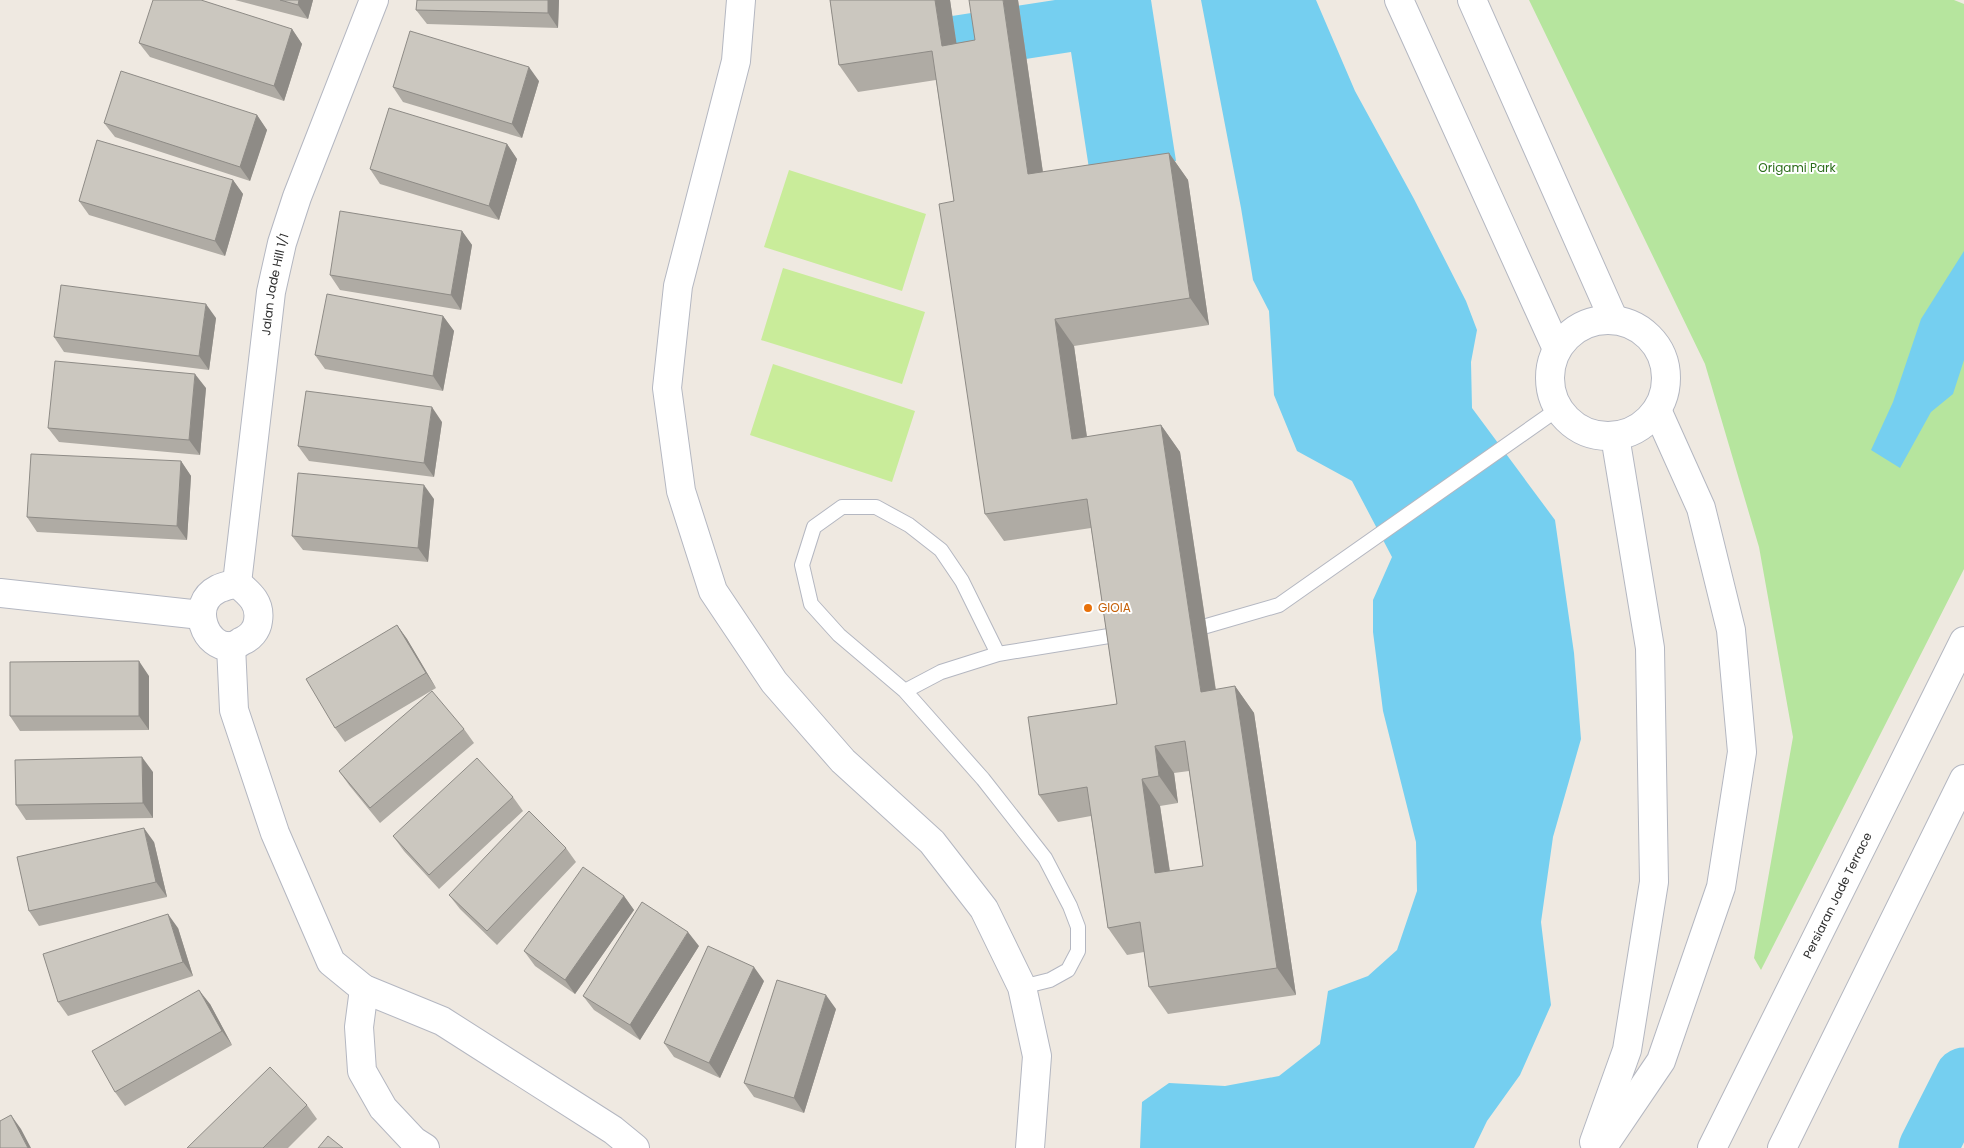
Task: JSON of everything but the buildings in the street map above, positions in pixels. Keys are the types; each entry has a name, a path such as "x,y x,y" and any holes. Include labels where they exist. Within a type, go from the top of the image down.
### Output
{"street":[{"name":"Jalan Jade Hill 1/1","path":"237,583 271,292 282,243 297,197 374,0"},
{"path":"740,0 736,61 678,286 667,388 681,491 713,591 774,682 844,762 932,842 984,909 1022,987 1037,1056 1030,1148"},
{"path":"1399,0 1557,349"},
{"path":"1472,0 1612,318"},
{"path":"1612,318 1636,325 1655,341 1666,363 1666,387 1658,410 1639,428 1615,436 1593,435 1573,425 1558,409 1552,394 1550,379 1557,349 1572,332 1591,321 1612,318"},
{"path":"1602,1148 1660,1061 1664,1052 1721,887 1742,752 1731,630 1700,508 1658,410"},
{"path":"1591,1148 1627,1050 1654,882 1650,648 1615,436"},
{"path":"237,583 249,593 258,606 258,623 250,638 232,646 218,643 205,632 201,615 206,599 218,589 237,583"},
{"path":"0,593 201,615"},
{"name":"Persiaran Jade Terrace","path":"1712,1148 1964,642"},
{"path":"232,646 234,710 275,833 331,962 364,989 442,1021 613,1130 635,1148"},
{"path":"1782,1148 1964,779"},
{"path":"364,989 359,1027 362,1071 383,1108 414,1141 425,1148"}],"lane":[{"path":"1203,627 1280,605 1558,409"},
{"path":"998,654 962,581 940,550 909,525 876,507 842,507 814,527 802,565 811,604 838,635 905,691 982,779 1045,858 1070,906 1078,927 1078,951 1068,970 1050,980 1022,987"},
{"path":"905,691 941,672 998,654 1114,635"}],"green space":[{"name":"Origami Park","path":"1529,0 1954,0 1964,4 1964,569 1761,970 1754,958 1793,737 1759,547 1705,364"},
{"path":"789,170 926,214 902,291 764,247"},
{"path":"783,268 925,312 902,384 761,340"},
{"path":"773,364 915,411 892,482 750,435"}],"water":[{"path":"1055,0 1151,0 1176,161 1090,175 1071,52 960,69 952,16"},
{"path":"1201,0 1316,0 1355,91 1414,199 1466,301 1477,330 1471,362 1472,408 1555,520 1574,653 1581,739 1553,837 1541,922 1551,1005 1520,1075 1487,1121 1474,1148 1140,1148 1142,1102 1169,1083 1225,1086 1279,1076 1320,1044 1328,991 1368,976 1397,950 1417,891 1416,842 1383,711 1373,632 1373,600 1392,557 1352,481 1297,451 1274,395 1269,311 1253,280"},
{"path":"1964,251 1964,360 1953,394 1931,412 1900,468 1871,450 1893,402 1921,319"}],"waterway":[{"path":"1928,1148 1964,1077"}],"place":[{"name":"GIOIA","path":"1088,608"}]}
